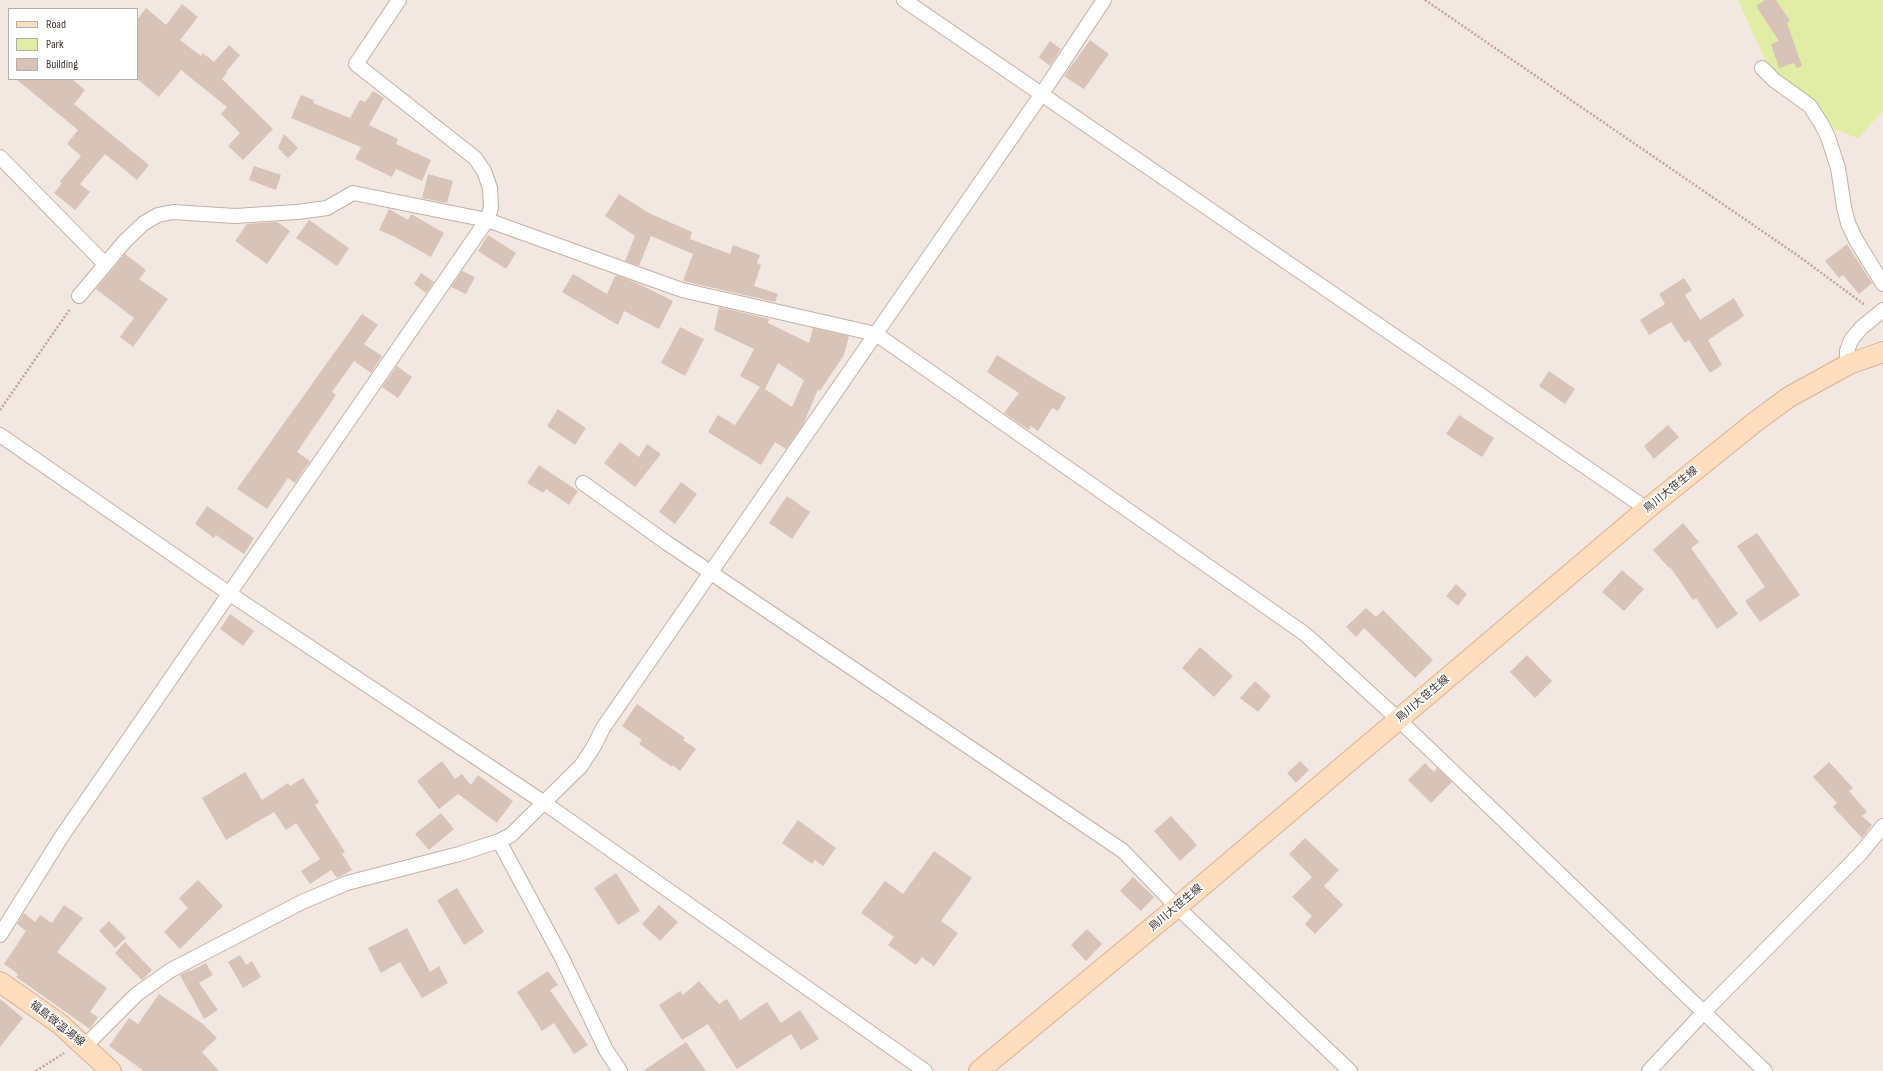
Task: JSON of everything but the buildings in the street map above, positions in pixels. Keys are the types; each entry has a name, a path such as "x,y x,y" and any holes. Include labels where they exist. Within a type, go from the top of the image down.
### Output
{"street":[{"path":"0,935 62,836 487,220 491,208 490,188 484,171 475,158 356,64 399,0"},
{"path":"904,0 1647,509"},
{"path":"82,1043 137,994 171,970 302,902 347,883 460,854 499,841 511,835 585,761 603,728 1041,95 1104,0"},
{"path":"1762,68 1774,80 1810,106 1822,125 1838,168 1848,223 1856,240 1883,284"},
{"path":"0,157 105,264"},
{"path":"80,296 126,240 144,223 158,215 173,212 235,216 297,212 327,208 353,193 487,220 682,290 876,334 1305,634 1398,719 1765,1071"},
{"path":"1847,365 1847,351 1851,340 1861,328 1880,312"},
{"name":"鳥川大笹生線","path":"980,1071 1178,907 1647,509 1783,401 1847,365 1883,352"},
{"path":"0,435 230,594 544,802 925,1071"},
{"path":"583,483 711,573 1123,851 1178,907 1350,1071"},
{"path":"1649,1071 1703,1013 1860,854 1883,826"},
{"path":"499,841 562,958 606,1050 620,1071"},
{"name":"福島微温湯線","path":"0,982 60,1024 111,1071"}],"path":[{"path":"1425,0 1880,312"},
{"path":"0,410 80,296"},
{"path":"36,1071 82,1043"}],"green space":[{"path":"1738,0 1883,0 1883,111 1858,138 1828,127 1769,69"}]}
